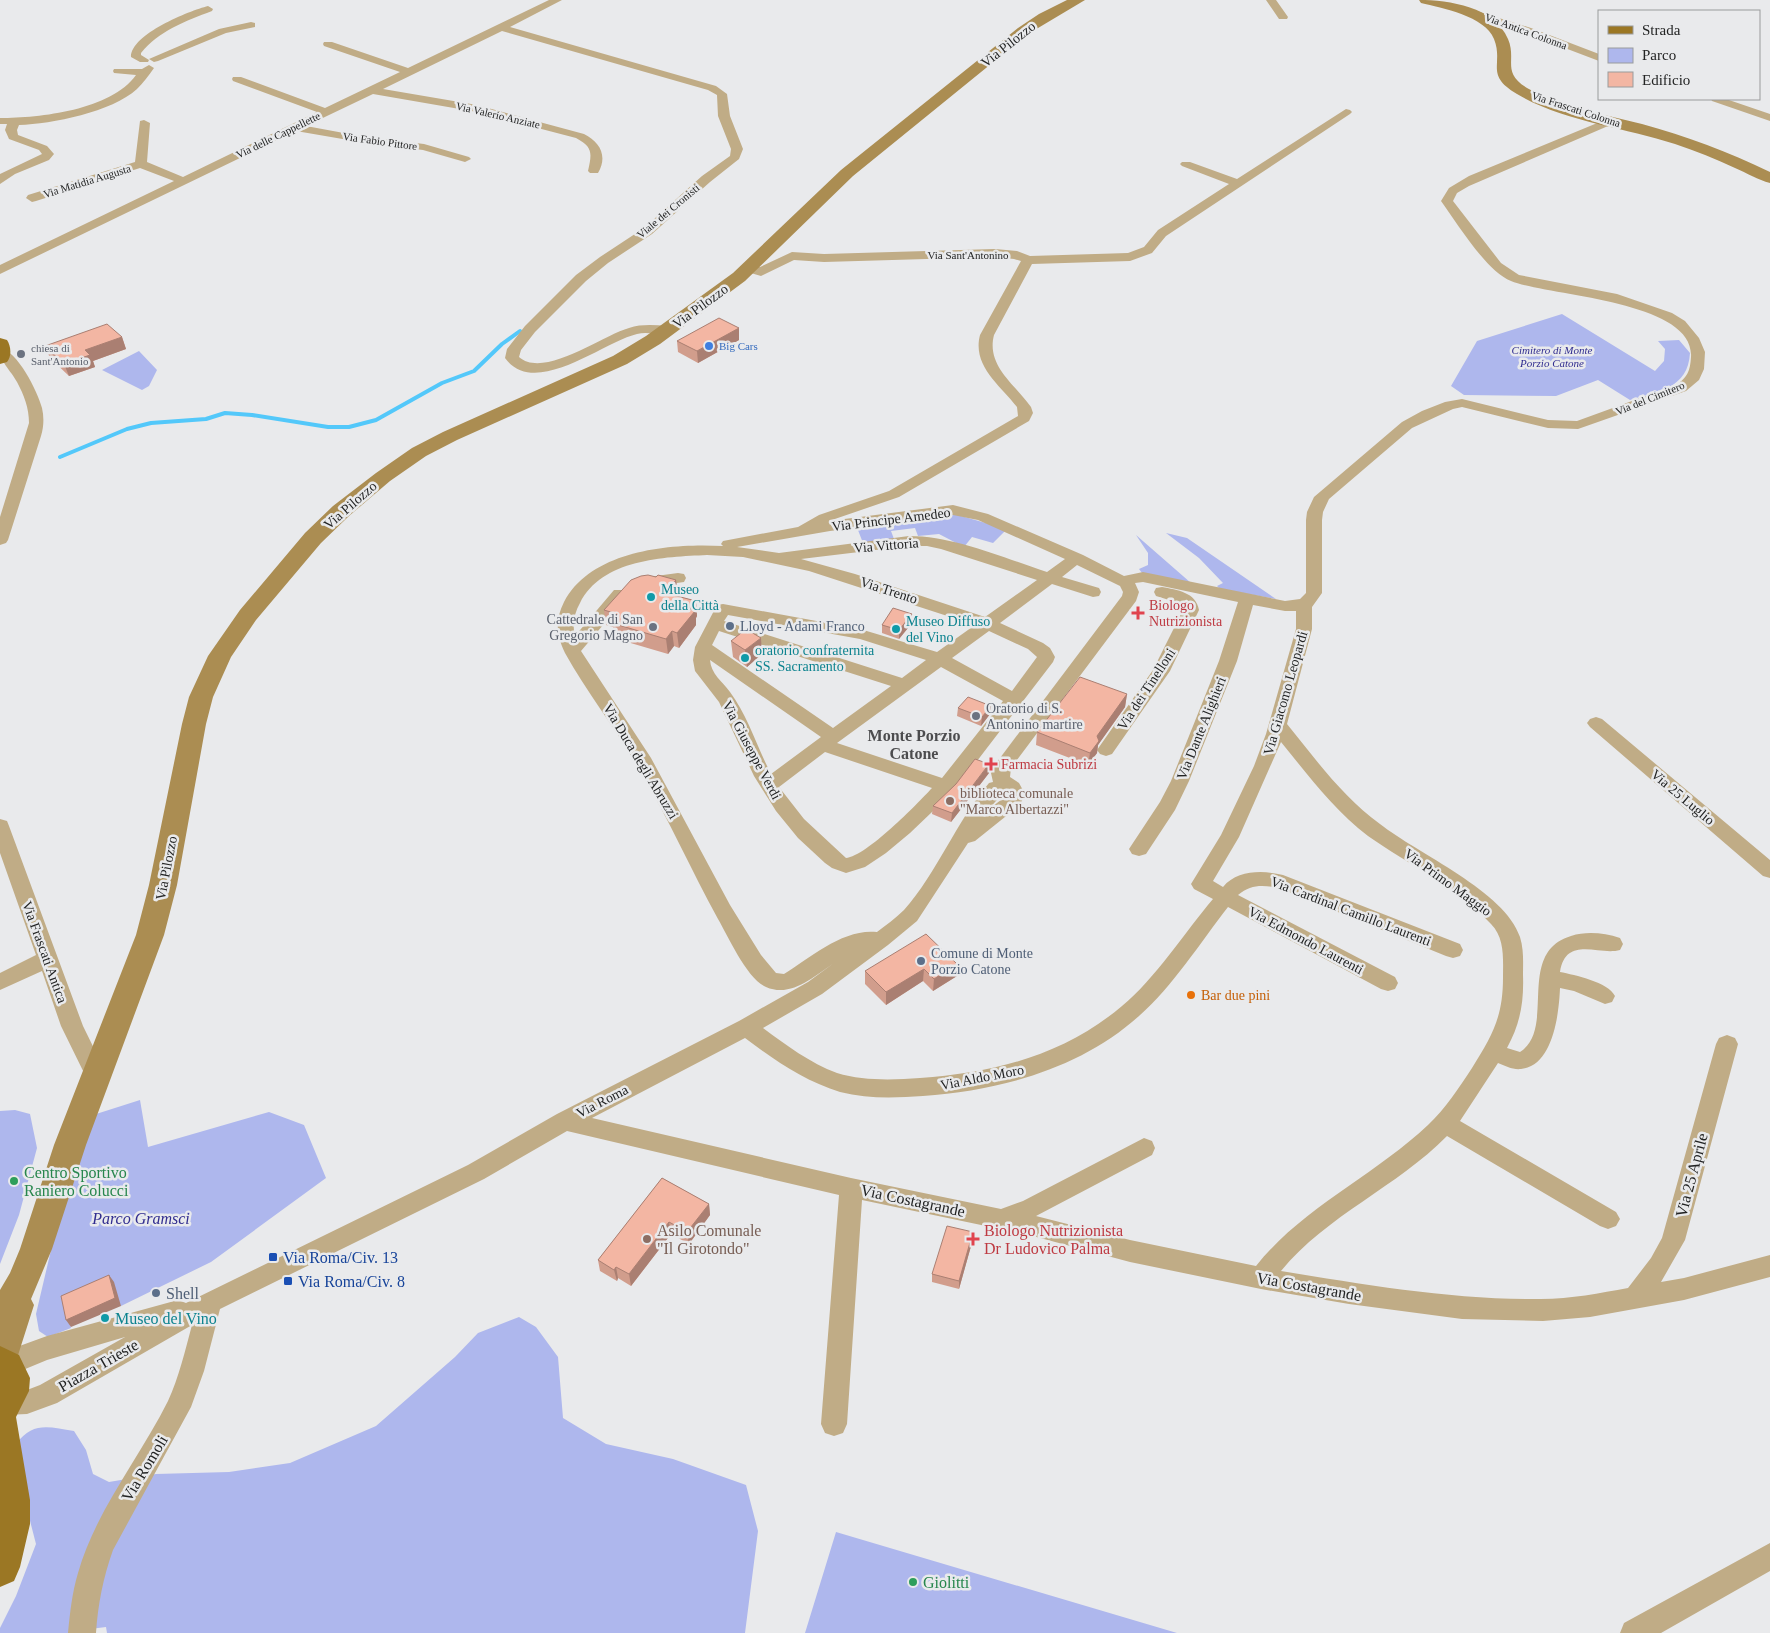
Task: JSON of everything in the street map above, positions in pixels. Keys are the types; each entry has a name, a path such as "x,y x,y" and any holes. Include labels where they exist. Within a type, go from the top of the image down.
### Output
{"main road":[{"name":"Via Pilozzo","path":"0,1322 22,1282 36,1249 70,1146 135,977 156,916 200,702 212,670 238,629 289,564 313,538 363,492 394,469 450,436 620,360 666,330 749,268 847,173 1023,31 1047,15 1078,0"},
{"name":"Via Frascati Colonna","path":"1426,0 1452,6 1477,17 1498,34 1503,48 1501,66 1503,73 1516,86 1548,102 1702,148 1770,178"},
{"name":"Via Pilozzo","path":"1047,15 1094,1"},
{"name":"Via Pilozzo","path":"2,1363 22,1282"},
{"path":"2,1363 12,1376 12,1385 2,1411 11,1500 11,1524 2,1542"}],"street":[{"name":"Via delle Cappellette","path":"0,270 557,0"},
{"path":"1271,0 1283,17"},
{"name":"Via Antica Colonna","path":"1452,6 1522,28 1598,58"},
{"path":"148,65 137,58 136,54 152,35 208,9"},
{"path":"118,71 148,65 223,31 251,25"},
{"name":"Viale dei Cronisti","path":"501,27 712,88 722,94 726,123 737,149 735,156 648,230 581,278 530,329 514,349 512,358 516,363 524,367 546,367 574,358 632,331 666,330"},
{"path":"328,44 410,72"},
{"path":"0,121 50,120 77,113 128,90 136,83 148,65"},
{"path":"237,79 326,112"},
{"name":"Via Valerio Anziate","path":"371,90 413,96 500,114 580,136 591,141 596,147 597,155 594,171"},
{"path":"1719,100 1770,118"},
{"path":"1028,260 1130,257 1148,250 1162,233 1346,112"},
{"name":"Via del Cimitero","path":"1303,605 1312,598 1314,593 1314,520 1319,502 1336,485 1407,425 1427,414 1450,405 1462,403 1548,424 1578,425 1665,394 1687,385 1692,380 1698,369 1697,349 1690,336 1680,324 1660,312 1624,300 1518,279 1506,274 1496,266 1446,199 1450,193 1473,179 1611,121"},
{"path":"0,180 45,158 48,154 43,148 13,137 11,130 14,122"},
{"path":"144,123 141,164 183,181"},
{"name":"Via Fabio Pittore","path":"295,127 352,138 424,147 465,159"},
{"name":"Via Matidia Augusta","path":"32,198 141,164"},
{"path":"1186,164 1238,183"},
{"name":"Via Sant'Antonino","path":"749,268 761,272 786,258 799,255 820,258 995,253 1017,255 1028,260 986,337 984,348 988,363 1024,406 1026,414 1024,418 894,494 824,518 804,530"},
{"path":"0,351 12,362 27,388 35,410 36,422 21,477 0,540"},
{"name":"Via Principe Amedeo","path":"704,549 804,530 953,510 980,515 1077,558 1127,583"},
{"name":"Via Vittoria","path":"776,557 901,542 927,541 945,544 1050,578"},
{"name":"Via Duca degli Abruzzi","path":"753,553 704,549 638,558 614,565 595,576 579,592 567,615 564,628 572,650 651,772 714,896 749,954 766,976 775,982 788,982 853,941 864,938 881,940"},
{"name":"Via Trento","path":"753,553 776,557 857,580 988,623 1038,647 1046,654 1044,662 1013,699"},
{"path":"768,785 1077,558"},
{"path":"1127,583 1133,578 1143,577 1285,606 1303,605"},
{"path":"572,650 626,589 639,584 678,578"},
{"path":"1050,578 1093,592"},
{"name":"Via dei Tinelloni","path":"1106,750 1161,671 1192,607 1189,602 1179,596 1127,583"},
{"name":"Via Roma","path":"210,1302 476,1172 565,1121 746,1027 815,988 881,940 914,910 928,891 953,848 1006,792 1000,773 1004,766 1130,596 1131,592 1127,583"},
{"name":"Via Dante Alighieri","path":"1139,850 1168,805 1180,781 1226,666 1247,598"},
{"name":"Via Giacomo Leopardi","path":"1225,898 1201,884 1241,816 1278,726 1304,629 1303,605"},
{"path":"719,617 825,626 888,643 939,660 1013,699 947,786 868,760 829,741 703,646 719,617"},
{"path":"719,617 905,685"},
{"name":"Via Giuseppe Verdi","path":"703,646 703,671 730,705 768,785 783,808 811,839 836,862 847,866 860,862 889,841 947,786"},
{"name":"Via 25 Luglio","path":"1596,723 1770,871"},
{"name":"Via Primo Maggio","path":"1261,1278 1294,1240 1408,1156 1444,1123 1465,1096 1494,1052 1509,1023 1514,1001 1512,942 1504,926 1490,911 1457,885 1381,834 1356,814 1342,801 1278,726"},
{"name":"Via Frascati Antica","path":"0,826 72,1026 96,1075"},
{"name":"Via Cardinal Camillo Laurenti","path":"1225,898 1237,885 1247,880 1264,878 1276,880 1453,950"},
{"name":"Via Edmondo Laurenti","path":"1225,898 1388,983"},
{"name":"Via Aldo Moro","path":"746,1027 810,1070 836,1082 859,1086 892,1088 941,1086 972,1082 1018,1072 1090,1042 1118,1022 1146,997 1225,898"},
{"path":"1494,1052 1517,1060 1522,1060 1533,1054 1540,1040 1547,1016 1551,965 1555,958 1573,943 1588,939 1613,944"},
{"path":"0,982 48,959"},
{"path":"1550,978 1578,984 1605,996"},
{"name":"Via 25 Aprile","path":"1635,1298 1659,1266 1672,1240 1727,1044"},
{"name":"Via Costagrande","path":"565,1121 851,1188 1002,1219 1130,1251 1261,1278 1349,1293 1462,1308 1493,1310 1575,1308 1684,1289 1770,1266"},
{"path":"1444,1123 1608,1219"},
{"path":"1002,1219 1030,1208 1144,1148"},
{"name":"Via Costagrande","path":"834,1424 851,1188"},
{"name":"Piazza Trieste","path":"2,1363 47,1348 210,1302"},
{"name":"Piazza Trieste","path":"2,1411 48,1394 210,1302"},
{"name":"Via Romoli","path":"82,1632 87,1586 100,1544 110,1524 158,1446 177,1409 188,1381 210,1302"},
{"path":"1634,1633 1770,1556"}],"green space":[{"name":"Cimitero di Monte Porzio Catone","path":"1562,314 1655,371 1664,361 1665,349 1658,341 1679,340 1690,353 1684,374 1670,387 1630,400 1598,380 1556,396 1464,395 1451,386 1477,341"},
{"path":"139,351 157,370 149,386 142,390 102,370"},
{"path":"947,512 1007,529 993,543 972,537 964,547 939,534 918,536 915,528 891,531 894,539 863,543 856,525"},
{"path":"1166,533 1187,538 1276,599 1220,589 1217,586 1223,583 1199,558"},
{"path":"1136,535 1191,583 1142,573 1139,569 1148,565 1148,553"},
{"name":"Parco Gramsci","path":"140,1100 148,1147 269,1112 304,1125 326,1178 211,1262 121,1306 66,1303 71,1328 48,1337 39,1331 36,1314 59,1216 93,1115"},
{"name":"Centro Sportivo Raniero Colucci","path":"15,1110 30,1114 37,1148 19,1215 0,1264 0,1111"},
{"path":"519,1317 536,1327 558,1357 563,1418 606,1444 673,1459 746,1485 758,1531 745,1633 107,1633 106,1627 82,1630 80,1633 0,1633 0,1628 16,1596 36,1544 28,1513 16,1444 29,1432 42,1427 74,1431 86,1450 93,1474 109,1482 156,1474 229,1472 290,1463 376,1426 455,1357 478,1333"},
{"name":"Giolitti","path":"836,1532 1177,1633 805,1633"}],"building":[{"path":"719,318 739,328 697,351 677,341"},
{"path":"107,324 122,337 85,350 90,355 64,364 45,346"},
{"path":"648,575 656,577 658,575 676,580 665,593 696,601 690,609 695,611 677,633 672,631 666,639 615,624 619,619 611,616 614,613 604,610 631,580"},
{"path":"893,608 912,614 899,630 882,625"},
{"path":"746,629 761,638 745,650 731,641"},
{"path":"1080,677 1127,694 1097,736 1099,741 1090,753 1037,732"},
{"path":"968,697 991,706 982,717 958,708"},
{"path":"975,759 989,764 952,813 933,806 956,784"},
{"path":"926,934 957,964 934,979 924,969 886,992 865,971"},
{"name":"Asilo Comunale \"Il Girotondo\"","path":"662,1178 709,1204 687,1232 669,1222 629,1274 616,1267 614,1270 598,1260"},
{"name":"Biologo Nutrizionista Dr Ludovico Palma","path":"947,1226 973,1232 959,1281 932,1274"},
{"path":"109,1275 115,1298 66,1320 61,1296"}],"waterway":[{"path":"60,457 127,429 151,423 206,419 225,413 252,415 328,427 349,427 376,420 442,383 474,371 502,344 520,331"}],"place":[{"name":"Big Cars","path":"709,346"},
{"name":"chiesa di Sant'Antonio","path":"21,354"},
{"name":"Museo della Città","path":"651,597"},
{"name":"Biologo Nutrizionista","path":"1138,613"},
{"name":"Lloyd - Adami Franco","path":"730,626"},
{"name":"Cattedrale di San Gregorio Magno","path":"653,627"},
{"name":"Museo Diffuso del Vino","path":"896,629"},
{"name":"oratorio confraternita SS. Sacramento","path":"745,658"},
{"name":"Oratorio di S. Antonino martire","path":"976,716"},
{"name":"Farmacia Subrizi","path":"991,764"},
{"name":"biblioteca comunale \"Marco Albertazzi\"","path":"950,801"},
{"name":"Comune di Monte Porzio Catone","path":"921,961"},
{"name":"Bar due pini","path":"1191,995"},
{"name":"Centro Sportivo Raniero Colucci","path":"14,1181"},
{"name":"Asilo Comunale \"Il Girotondo\"","path":"647,1239"},
{"name":"Biologo Nutrizionista Dr Ludovico Palma","path":"973,1239"},
{"name":"Via Roma/Civ. 13","path":"273,1257"},
{"name":"Via Roma/Civ. 8","path":"288,1281"},
{"name":"Shell","path":"156,1293"},
{"name":"Museo del Vino","path":"105,1318"},
{"name":"Giolitti","path":"913,1582"}],"district":[{"name":"Monte Porzio Catone","path":"914,744"}]}
